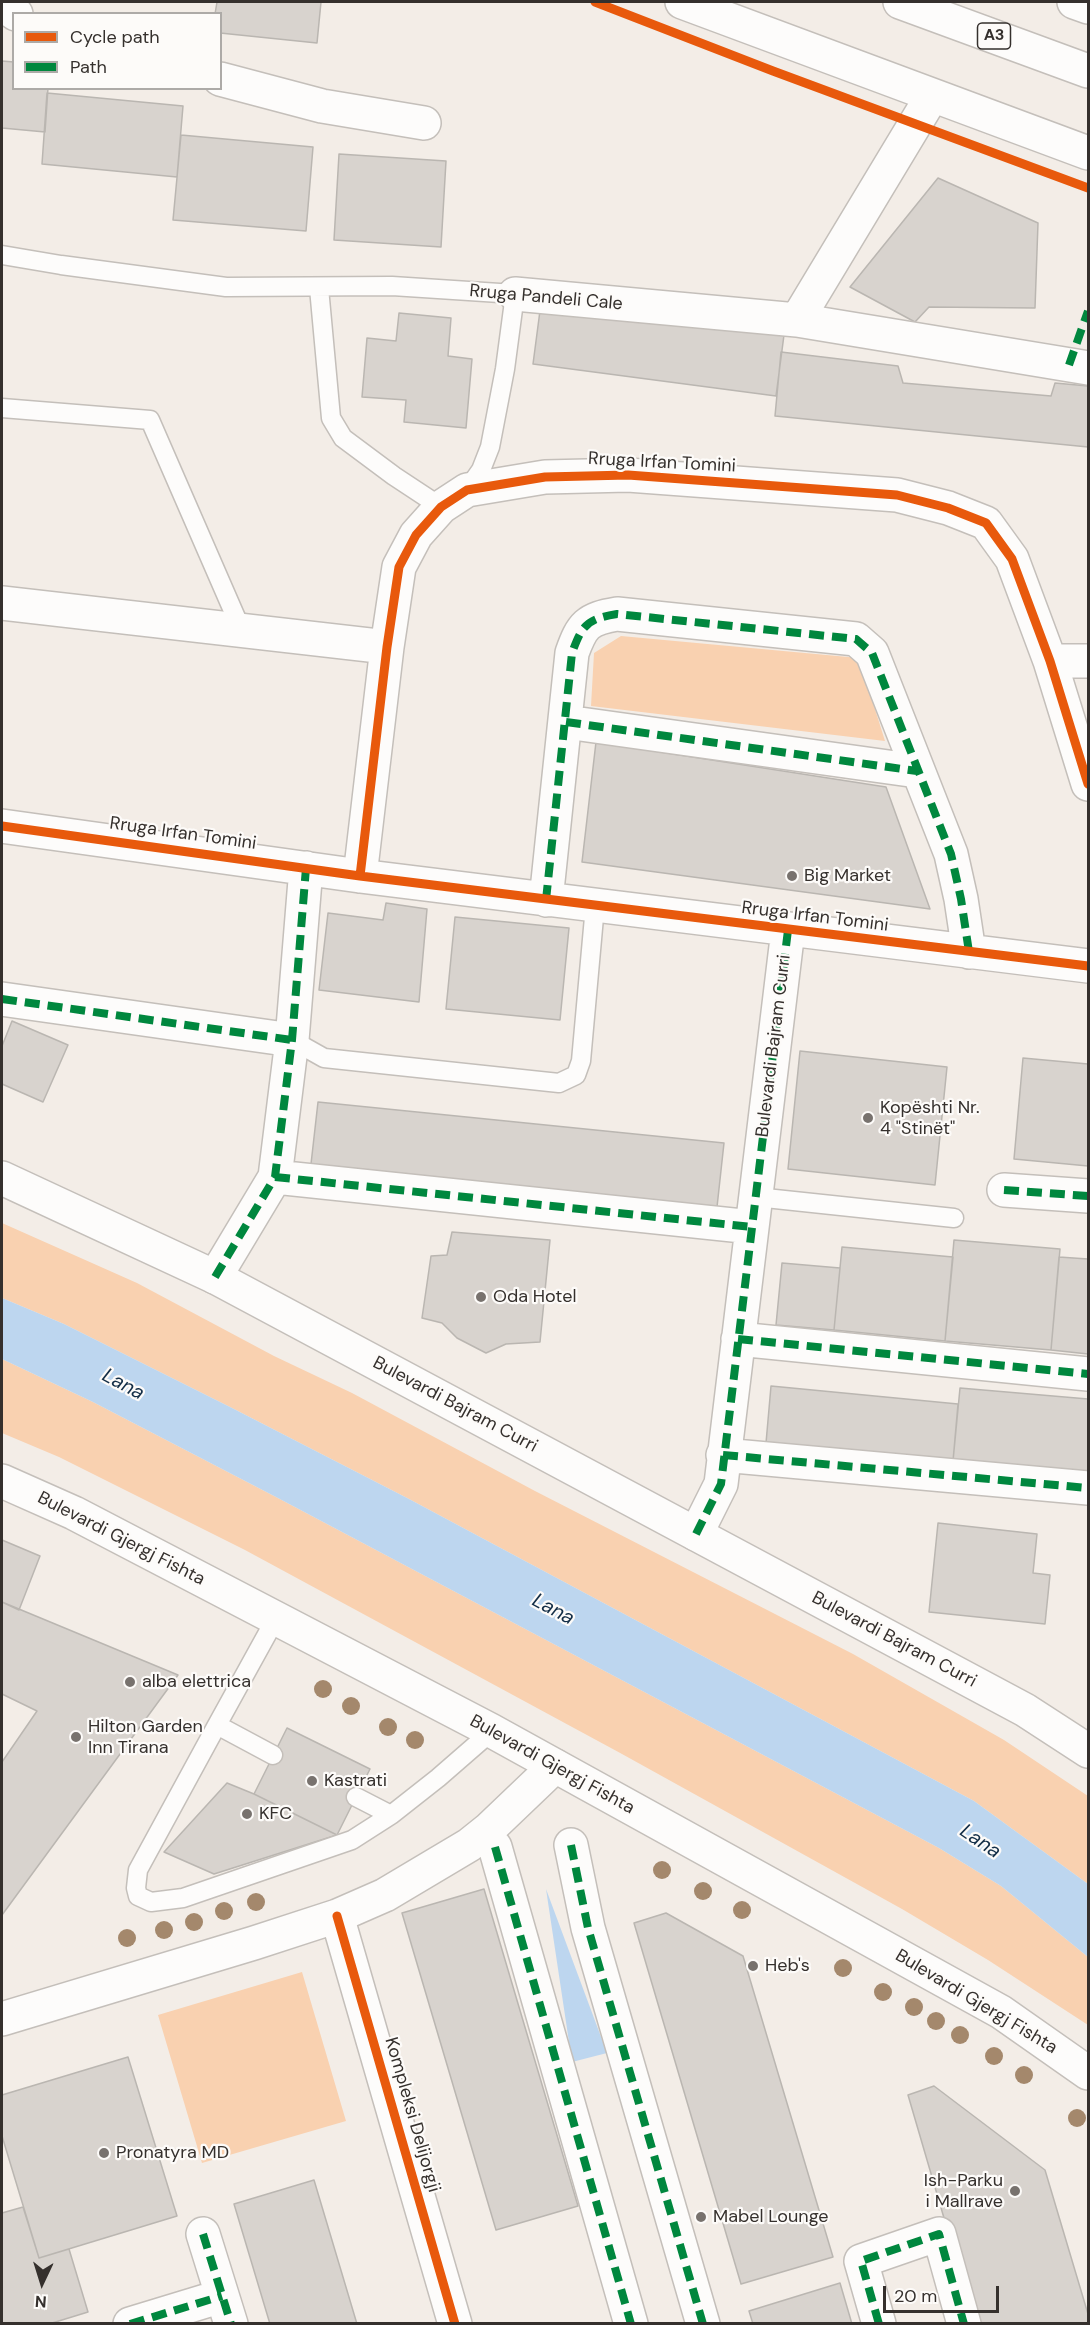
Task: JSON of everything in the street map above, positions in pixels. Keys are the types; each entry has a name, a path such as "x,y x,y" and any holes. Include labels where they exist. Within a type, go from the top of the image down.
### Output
{"main road":[{"path":"682,2 1089,153"},
{"name":"A3","path":"900,2 1089,71"},
{"path":"1074,2 1089,7"},
{"path":"222,81 322,106 424,123"},
{"path":"797,320 932,96"},
{"name":"Rruga Pandeli Cale","path":"515,294 797,320 1089,368"},
{"name":"Rruga Irfan Tomini","path":"454,498 545,477 628,475 897,495 948,508 986,523 1012,559 1050,661 1089,784"},
{"path":"360,876 387,646 399,567 416,535 454,498"},
{"path":"2,603 387,646"},
{"path":"546,900 572,653 580,632 595,617 617,614 856,639 872,653 951,854 969,952"},
{"path":"1050,661 1089,661"},
{"path":"566,722 918,771"},
{"name":"Rruga Irfan Tomini","path":"2,826 546,900 1089,966"},
{"path":"215,1277 275,1177 292,1040 306,868"},
{"name":"Bulevardi Bajram Curri","path":"696,1534 721,1484 788,930"},
{"path":"2,999 292,1040"},
{"path":"275,1177 754,1212"},
{"name":"Bulevardi Bajram Curri","path":"2,1178 215,1277 1083,1741"},
{"path":"1004,1190 1089,1196"},
{"path":"738,1339 1089,1374"},
{"path":"723,1455 1089,1488"},
{"name":"Bulevardi Gjergj Fishta","path":"2,1481 74,1513 492,1731 1001,2012 1089,2073"},
{"path":"2,2019 254,1943 337,1916 385,1895 468,1845 489,1829 555,1766"},
{"path":"571,1845 588,1928 703,2324"},
{"path":"495,1847 631,2324"},
{"name":"Kompleksi Delijorgji","path":"337,1916 455,2324"},
{"path":"130,2324 227,2310 203,2234"},
{"path":"879,2324 861,2261 939,2234 964,2324"}],"lane":[{"name":"Rruga Pandeli Cale","path":"2,255 226,287 392,286 515,294"},
{"path":"319,288 332,418 343,438 394,476 454,498 481,470 490,447 505,369 515,294"},
{"path":"2,408 150,420 241,629"},
{"path":"292,1040 324,1058 559,1083 576,1075 581,1061 596,906"},
{"path":"754,1212 954,1218"},
{"path":"276,1618 138,1870 136,1888 138,1896 151,1902 183,1898 352,1840 391,1815 492,1731"},
{"path":"217,1725 273,1755"},
{"path":"356,1797 391,1815"}],"shaded area":[{"path":"621,636 859,658 885,741 591,706 594,653"},
{"path":"2,1223 137,1283 274,1356 352,1393 535,1491 853,1654 1004,1740 1088,1796 1088,1884 974,1801 409,1499 64,1324 2,1298"},
{"path":"2,1359 93,1402 276,1497 939,1848 1001,1886 1088,1957 1088,2025 988,1960 902,1909 622,1754 245,1550 59,1457 2,1433"},
{"path":"302,1972 346,2121 202,2163 158,2015"}],"water":[{"name":"Lana","path":"2,1298 64,1324 409,1499 974,1801 1088,1884 1088,1957 1001,1886 939,1848 276,1497 93,1402 2,1359"},
{"path":"546,1889 607,2053 572,2062"}],"building":[{"path":"217,2 321,2 317,43 222,33 222,12 215,12"},
{"path":"2,61 12,62 12,90 48,90 45,132 2,128"},
{"path":"47,93 183,106 177,177 42,164"},
{"path":"181,135 313,147 306,231 173,220"},
{"path":"339,154 446,161 441,247 334,240"},
{"path":"938,178 1038,223 1035,308 929,307 915,322 850,287"},
{"path":"541,303 784,335 776,396 533,364"},
{"path":"399,313 451,318 448,356 472,359 466,428 404,422 406,400 362,397 367,338 396,341"},
{"path":"781,352 898,366 903,383 1051,396 1055,383 1088,386 1088,447 775,416"},
{"path":"596,742 886,787 930,909 582,862"},
{"path":"386,903 427,909 419,1002 319,990 328,913 383,920"},
{"path":"455,917 569,928 560,1020 446,1009"},
{"path":"12,1021 68,1045 43,1102 2,1084 2,1046"},
{"name":"Kopështi Nr. 4 \"Stinët\"","path":"800,1051 947,1067 935,1185 788,1169"},
{"path":"1023,1058 1088,1064 1088,1166 1014,1159"},
{"path":"318,1102 724,1143 717,1207 311,1164"},
{"path":"452,1232 550,1240 540,1342 506,1344 486,1353 457,1338 442,1323 422,1318 431,1256 447,1255"},
{"path":"954,1240 1060,1249 1051,1350 945,1341"},
{"path":"842,1247 953,1257 945,1341 834,1330"},
{"path":"1059,1257 1088,1259 1088,1354 1051,1350"},
{"path":"782,1263 840,1268 834,1330 776,1325"},
{"path":"771,1386 958,1404 953,1461 766,1443"},
{"path":"960,1388 1088,1399 1088,1473 953,1461"},
{"path":"938,1523 1037,1534 1033,1573 1050,1575 1045,1624 929,1612"},
{"path":"2,1540 40,1556 19,1610 2,1602"},
{"name":"Hilton Garden Inn Tirana","path":"2,1602 178,1675 2,1915 2,1762 37,1711 2,1694"},
{"name":"Kastrati","path":"287,1728 370,1769 337,1835 254,1794"},
{"name":"KFC","path":"227,1783 337,1835 214,1874 164,1852"},
{"path":"484,1889 578,2206 496,2230 402,1913"},
{"path":"666,1913 743,1956 833,2257 741,2284 634,1923"},
{"path":"128,2057 177,2216 39,2258 2,2136 2,2095"},
{"path":"934,2086 1045,2170 1088,2314 1088,2324 975,2324 908,2095"},
{"path":"314,2180 357,2324 270,2324 234,2204"},
{"path":"23,2207 39,2258 69,2249 88,2312 49,2324 2,2324 2,2213"},
{"path":"840,2283 852,2324 753,2324 749,2311"}],"marked path":[{"path":"1069,365 1088,311"},
{"path":"546,900 572,653 579,636 587,625 599,618 617,614 856,639 872,653 951,854 969,952"},
{"path":"566,722 917,771"},
{"path":"215,1277 275,1177 292,1040 306,868"},
{"path":"696,1534 721,1484 788,930"},
{"path":"2,999 292,1040"},
{"path":"275,1177 752,1227"},
{"path":"1004,1190 1088,1196"},
{"path":"738,1339 1088,1374"},
{"path":"723,1455 1088,1488"},
{"path":"571,1845 588,1928 703,2324"},
{"path":"495,1847 631,2324"},
{"path":"203,2234 231,2324"},
{"path":"879,2324 861,2261 939,2234 964,2324"},
{"path":"130,2324 222,2296"}],"cycle path":[{"path":"595,2 1088,188"},
{"path":"360,876 387,647 399,567 416,535 441,507 467,490 545,477 628,475 897,495 948,508 986,523 1012,559 1050,661 1088,784"},
{"path":"2,826 360,876 1088,966"},
{"path":"337,1916 455,2324"}],"place":[{"name":"Big Market","path":"792,876"},
{"name":"Kopështi Nr. 4 \"Stinët\"","path":"868,1118"},
{"name":"Oda Hotel","path":"481,1297"},
{"name":"alba elettrica","path":"130,1682"},
{"name":"Hilton Garden Inn Tirana","path":"76,1737"},
{"name":"Kastrati","path":"312,1781"},
{"name":"KFC","path":"247,1814"},
{"name":"Heb's","path":"753,1966"},
{"name":"Pronatyra MD","path":"104,2153"},
{"name":"Ish-Parku i Mallrave","path":"1015,2191"},
{"name":"Mabel Lounge","path":"701,2217"}]}
